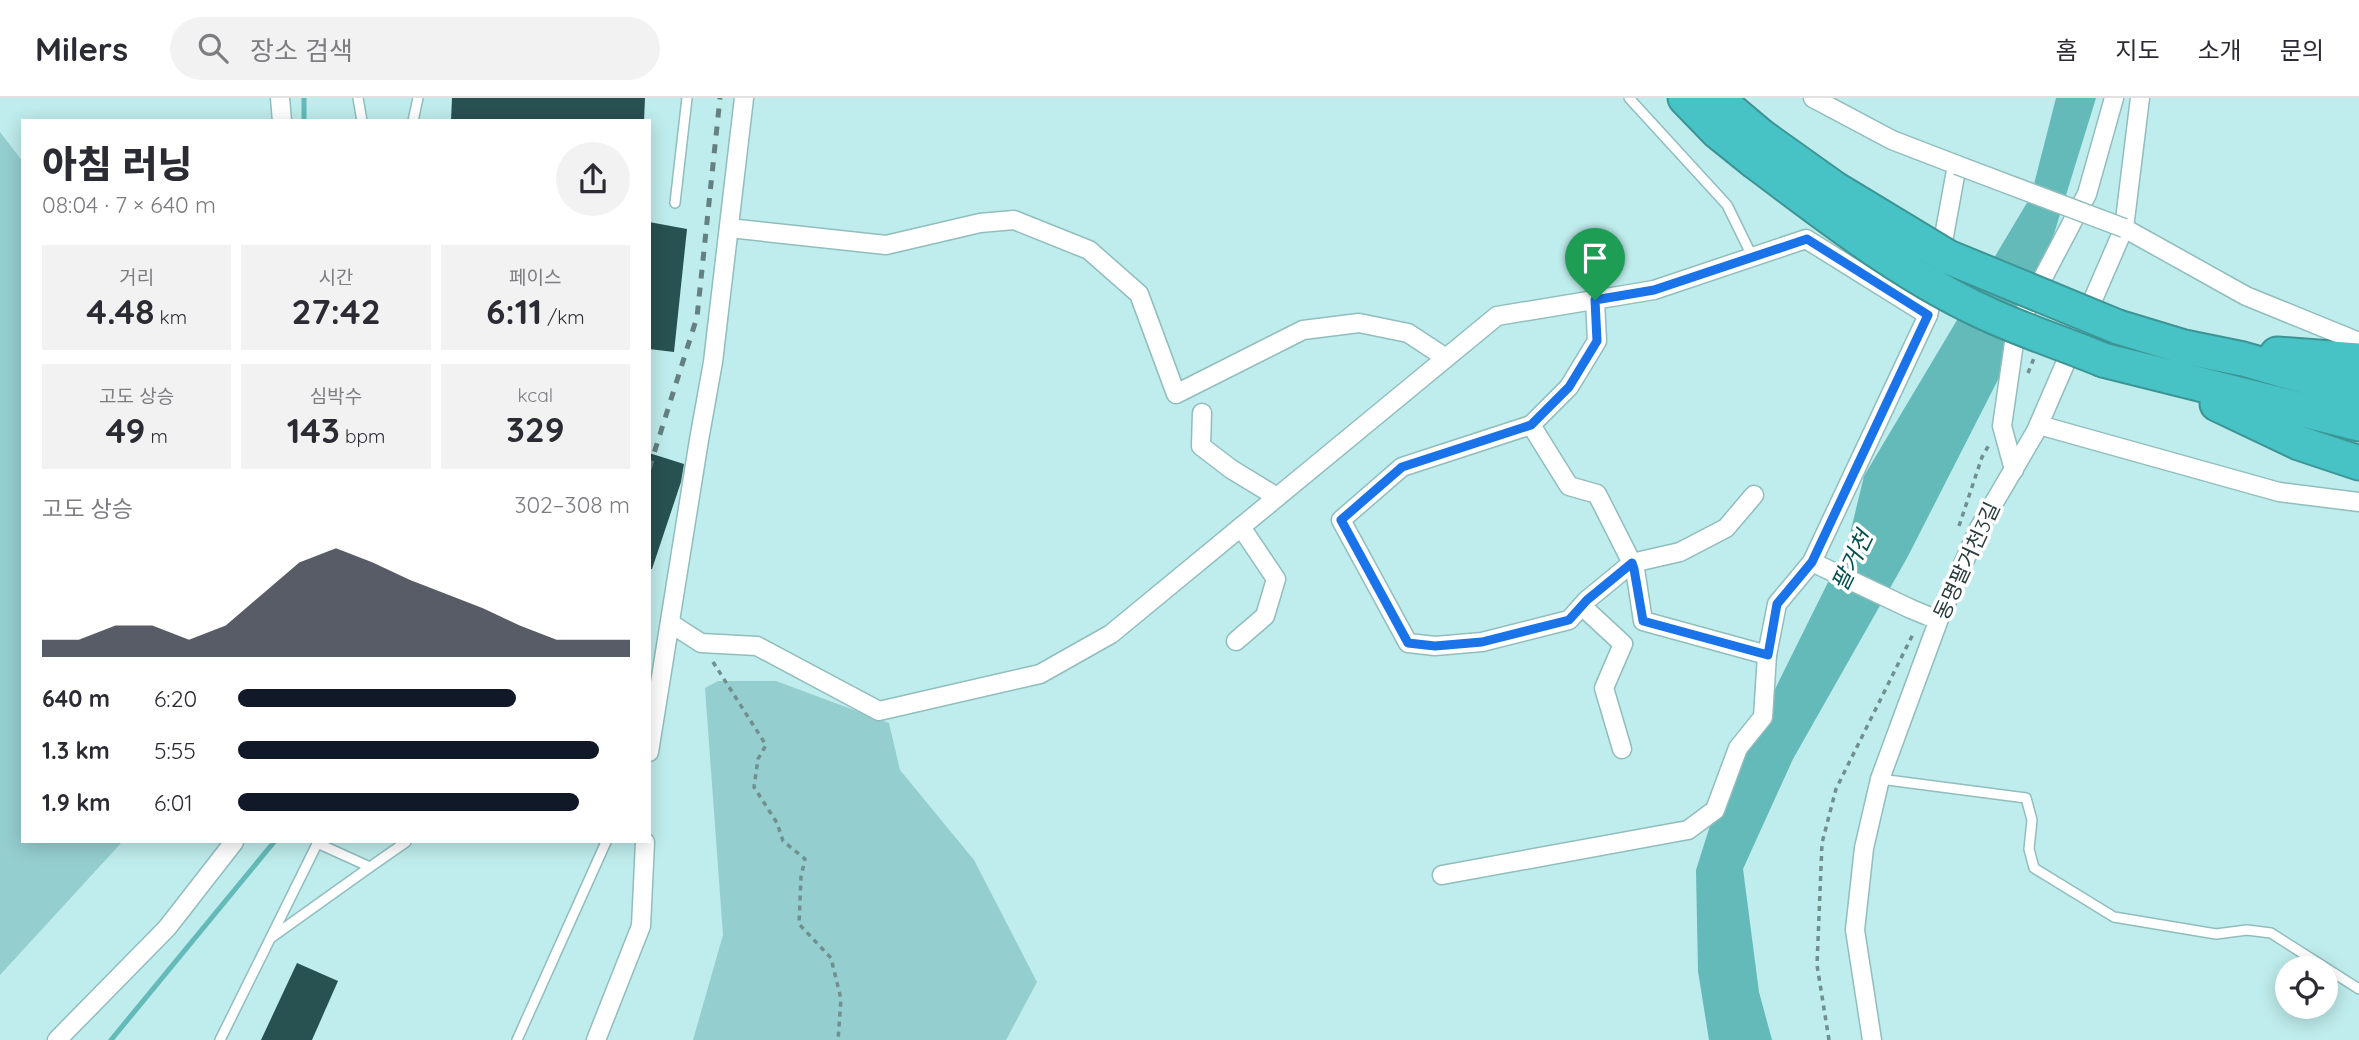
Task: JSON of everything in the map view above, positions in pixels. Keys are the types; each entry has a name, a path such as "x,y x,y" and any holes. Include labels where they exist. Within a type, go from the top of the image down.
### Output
{"highway":[{"path":"1685,98 1718,132 1796,163 1948,257 2118,327 2184,347 2243,359 2359,392"},
{"path":"1716,98 1757,148 1829,217 1910,273 1993,317 2103,360 2359,424"},
{"path":"2184,347 2359,360"},
{"path":"2158,375 2299,443 2359,463"}],"street":[{"path":"280,98 282,119"},
{"path":"651,740 713,362 744,98"},
{"path":"1814,98 1892,140 2124,228 2246,296 2359,342"},
{"path":"2014,470 2001,426 2015,329 2087,194 2114,98"},
{"name":"동명팔거천3길","path":"1872,1040 1855,930 1864,849 1880,779 1930,642 1926,615 2039,425 2124,228 2140,98"},
{"path":"1442,875 1688,830 1715,810 1738,748 1763,717 1768,655 1777,604 1812,562 1928,315 1950,215 1957,165"},
{"path":"729,228 886,245 980,223 1014,220 1088,250 1139,294 1176,394 1303,330 1359,323 1409,333 1446,358"},
{"path":"670,623 701,643 757,646 879,711 1040,674 1111,634 1497,316 1654,290 1807,239 1928,315"},
{"path":"1595,300 1597,341 1569,387 1531,425 1402,467 1341,520 1408,643 1435,646 1482,642 1569,620 1632,563 1680,552 1726,528 1754,495"},
{"path":"1202,413 1201,446 1231,469 1277,497"},
{"path":"1531,425 1569,486 1597,494 1632,563 1643,621 1768,655"},
{"path":"2039,425 2279,492 2359,502"},
{"path":"1236,641 1265,616 1276,579 1241,527"},
{"path":"1812,562 1926,615"},
{"path":"1582,606 1623,644 1604,688 1622,749"},
{"path":"57,1040 167,928 233,843"},
{"path":"596,1040 641,926 645,843"}],"lane":[{"path":"358,98 362,119"},
{"path":"413,119 418,98"},
{"path":"675,203 687,98"},
{"path":"1629,98 1727,205 1752,256"},
{"path":"1880,779 2026,798 2032,820 2029,849 2034,868 2114,917 2216,934 2247,930 2271,933 2359,989"},
{"path":"220,1040 317,843"},
{"path":"319,843 370,867"},
{"path":"270,938 405,843"},
{"path":"517,1040 606,843"}],"path":[{"path":"701,643 766,745 758,759 754,787 777,823 783,841 805,859 801,877 799,924 831,958 841,999 838,1040"}],"shaded area":[{"path":"0,132 21,159 21,843 121,843 0,975"},
{"path":"718,681 776,681 889,723 900,770 974,860 1037,982 1006,1040 693,1040 723,935 705,688"}],"water":[{"name":"팔거천","path":"2056,98 2096,98 2054,234 2016,329 2005,366 1907,558 1793,759 1743,869 1759,992 1772,1040 1709,1040 1698,971 1696,870 1715,810 1848,542 1864,476 2031,196"}],"building":[{"path":"452,98 645,98 644,119 451,119"},
{"path":"651,222 687,229 674,352 651,349"},
{"path":"651,454 684,464 681,482 652,569"},
{"path":"297,963 338,981 312,1040 261,1040"}],"waterway":[{"path":"304,98 304,119"},
{"path":"111,1040 273,843"}],"railway":[{"path":"651,463 697,317 720,98"}],"route":[{"path":"1807,239 1928,315 1812,562 1777,604 1768,655 1643,621 1632,563 1587,600 1569,620 1482,642 1435,646 1408,643 1341,520 1402,467 1531,425 1569,387 1597,341 1595,300 1654,290 1807,239"}]}
